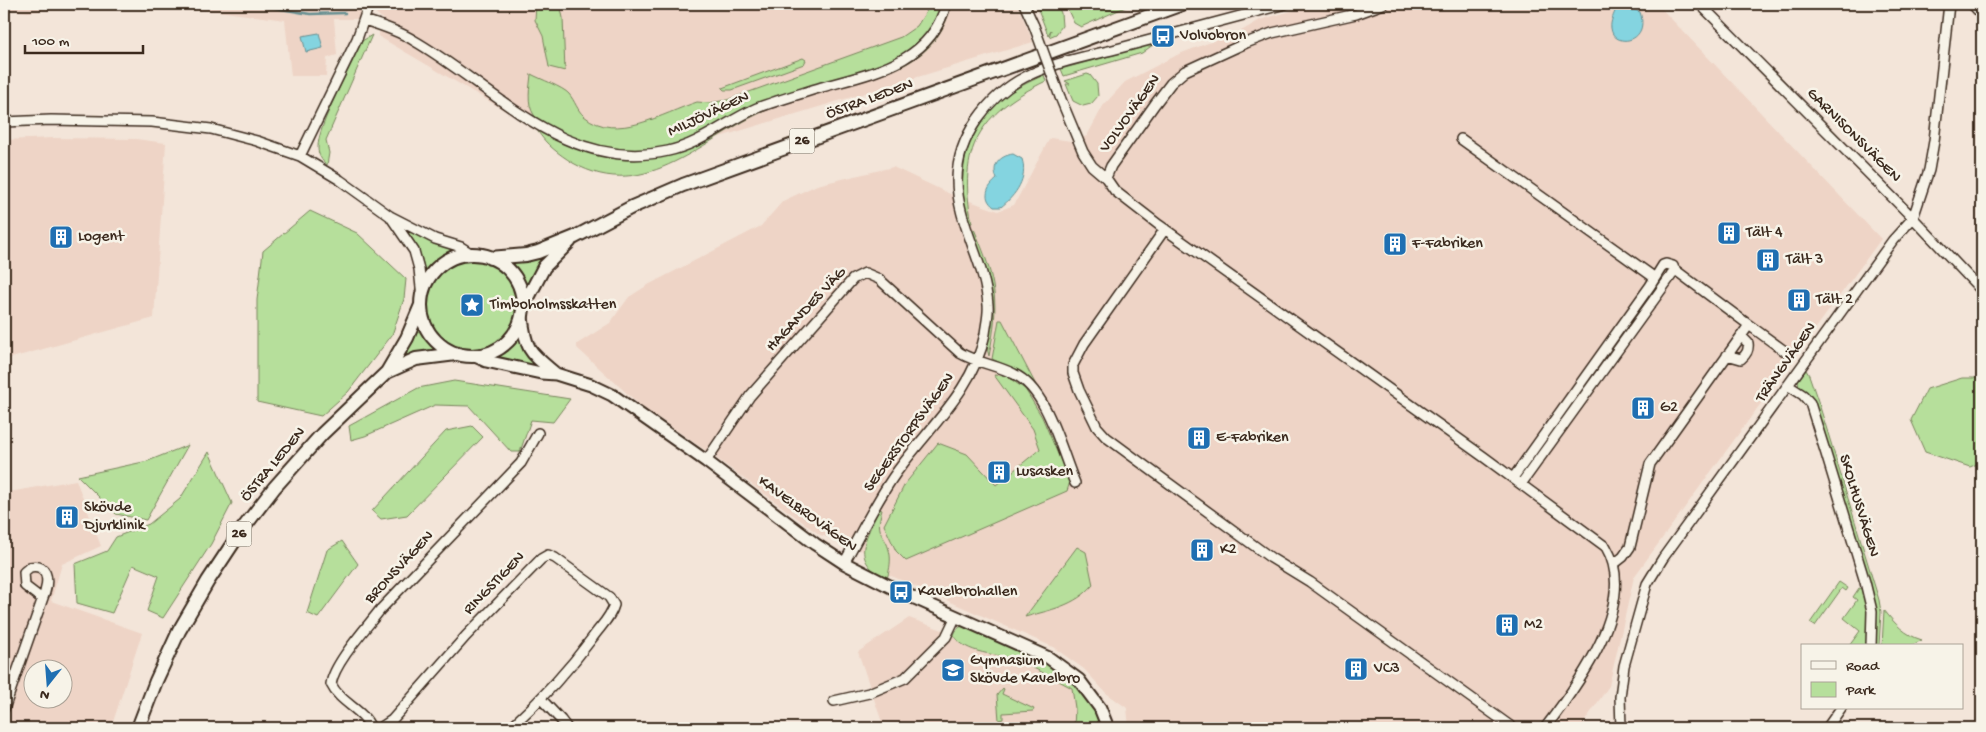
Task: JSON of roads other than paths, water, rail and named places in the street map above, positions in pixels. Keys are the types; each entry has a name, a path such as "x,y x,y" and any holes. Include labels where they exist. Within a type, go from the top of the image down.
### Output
{"highway":[{"name":"ÖSTRA LEDEN","path":"490,258 526,255 575,237 632,207 684,185 1182,4"},
{"name":"ÖSTRA LEDEN","path":"522,312 544,267 575,237"},
{"name":"26","path":"472,254 490,258 504,266 514,277 521,291 522,312 517,329 510,340 488,354 475,356 458,354 446,349 432,335 423,318 422,301 428,280 439,267 449,260 472,254"},
{"name":"ÖSTRA LEDEN","path":"138,728 156,681 179,631 208,581 241,531 274,488 322,434 387,372 406,338 422,301"},
{"name":"ÖSTRA LEDEN","path":"387,372 416,359 458,354"}],"main road":[{"name":"KAVELBROVÄGEN","path":"522,312 526,344 533,356 556,374"},
{"name":"KAVELBROVÄGEN","path":"475,356 486,361 541,373 556,374 591,385 612,395 706,461 815,544 844,563 901,592 1049,658 1079,680 1100,708 1108,728"}],"street":[{"path":"300,156 364,20 369,4"},
{"name":"MILJÖVÄGEN","path":"364,20 412,38 499,99 566,140 610,154 633,155 670,150 694,142 757,108 884,69 906,58 925,42 937,27 946,4"},
{"path":"1024,4 1083,152 1092,166 1106,178 1115,191 1164,229 1601,542 1614,564 1614,600 1602,639 1582,676 1545,728"},
{"name":"SEGERSTORPSVÄGEN","path":"844,563 884,490 964,386 976,361 984,336 988,306 983,276 964,224 958,201 957,178 960,157 968,135 984,110 1002,92 1033,74 1084,57 1285,4"},
{"name":"VOLVOVÄGEN","path":"1106,178 1111,166 1155,104 1171,83 1185,70 1272,33 1356,14 1383,4"},
{"name":"GARNISONSVÄGEN","path":"1700,4 1982,290"},
{"name":"TRÄNGVÄGEN","path":"1621,728 1620,697 1624,666 1647,584 1663,558 1893,240 1913,218 1929,170 1934,142 1949,4"},
{"path":"1972,4 1982,15"},
{"path":"4,122 107,120 211,128 242,136 300,156 340,180 390,216 435,239 461,247 472,254"},
{"path":"1461,139 1655,278"},
{"path":"390,216 414,251 419,269 422,301"},
{"path":"1164,229 1103,316 1073,366 1075,381 1097,427 1106,437 1135,459 1271,558 1310,582 1513,728"},
{"path":"1517,481 1666,264 1673,266 1674,269 1786,352"},
{"path":"1517,481 1674,269"},
{"name":"HAGANDES VÄG","path":"706,461 750,396 853,279 859,275 865,273 879,280 960,353 976,361"},
{"path":"1614,564 1623,557 1630,547 1650,464 1749,325"},
{"path":"1728,356 1741,359 1746,355 1748,343 1741,336"},
{"path":"976,361 1014,373 1034,389 1055,433 1075,483"},
{"name":"SKOLHUSVÄGEN","path":"1789,386 1803,394 1810,403 1859,559 1870,602 1872,611 1871,644"},
{"name":"BRONSVÄGEN","path":"371,728 360,712 335,692 331,684 334,675 359,636 380,610 521,463 538,433"},
{"name":"RINGSTIGEN","path":"380,728 392,720 466,636 541,559 548,555 609,597 614,605 608,617 574,664 542,700 510,728"},
{"path":"4,709 42,600"},
{"path":"834,701 869,693 905,678 946,637 956,616"},
{"path":"542,700 567,728"},
{"path":"1827,728 1839,710"}],"water":[{"path":"1623,5 1640,12 1642,22 1640,31 1630,40 1618,39 1613,35 1611,28 1612,18 1616,9"},
{"path":"319,33 323,48 306,52 302,36"},
{"path":"1013,154 1022,159 1022,179 1016,192 1001,207 994,207 988,200 987,193 988,189 997,179 995,174 996,166 1000,159"}],"waterway":[{"path":"252,4 310,14 345,13"}],"place":[{"name":"Volvobron","path":"1163,36"},
{"name":"Tält 4","path":"1729,233"},
{"name":"Logent","path":"61,237"},
{"name":"F-Fabriken","path":"1395,244"},
{"name":"Tält 3","path":"1768,260"},
{"name":"Tält 2","path":"1799,300"},
{"name":"Timboholmsskatten","path":"472,305"},
{"name":"G2","path":"1643,408"},
{"name":"E-Fabriken","path":"1199,438"},
{"name":"Lusasken","path":"999,472"},
{"name":"Skövde Djurklinik","path":"67,517"},
{"name":"K2","path":"1202,550"},
{"name":"Kavelbrohallen","path":"901,592"},
{"name":"M2","path":"1507,625"},
{"name":"VC3","path":"1356,669"},
{"name":"Gymnasium Skövde Kavelbro","path":"953,670"}]}
